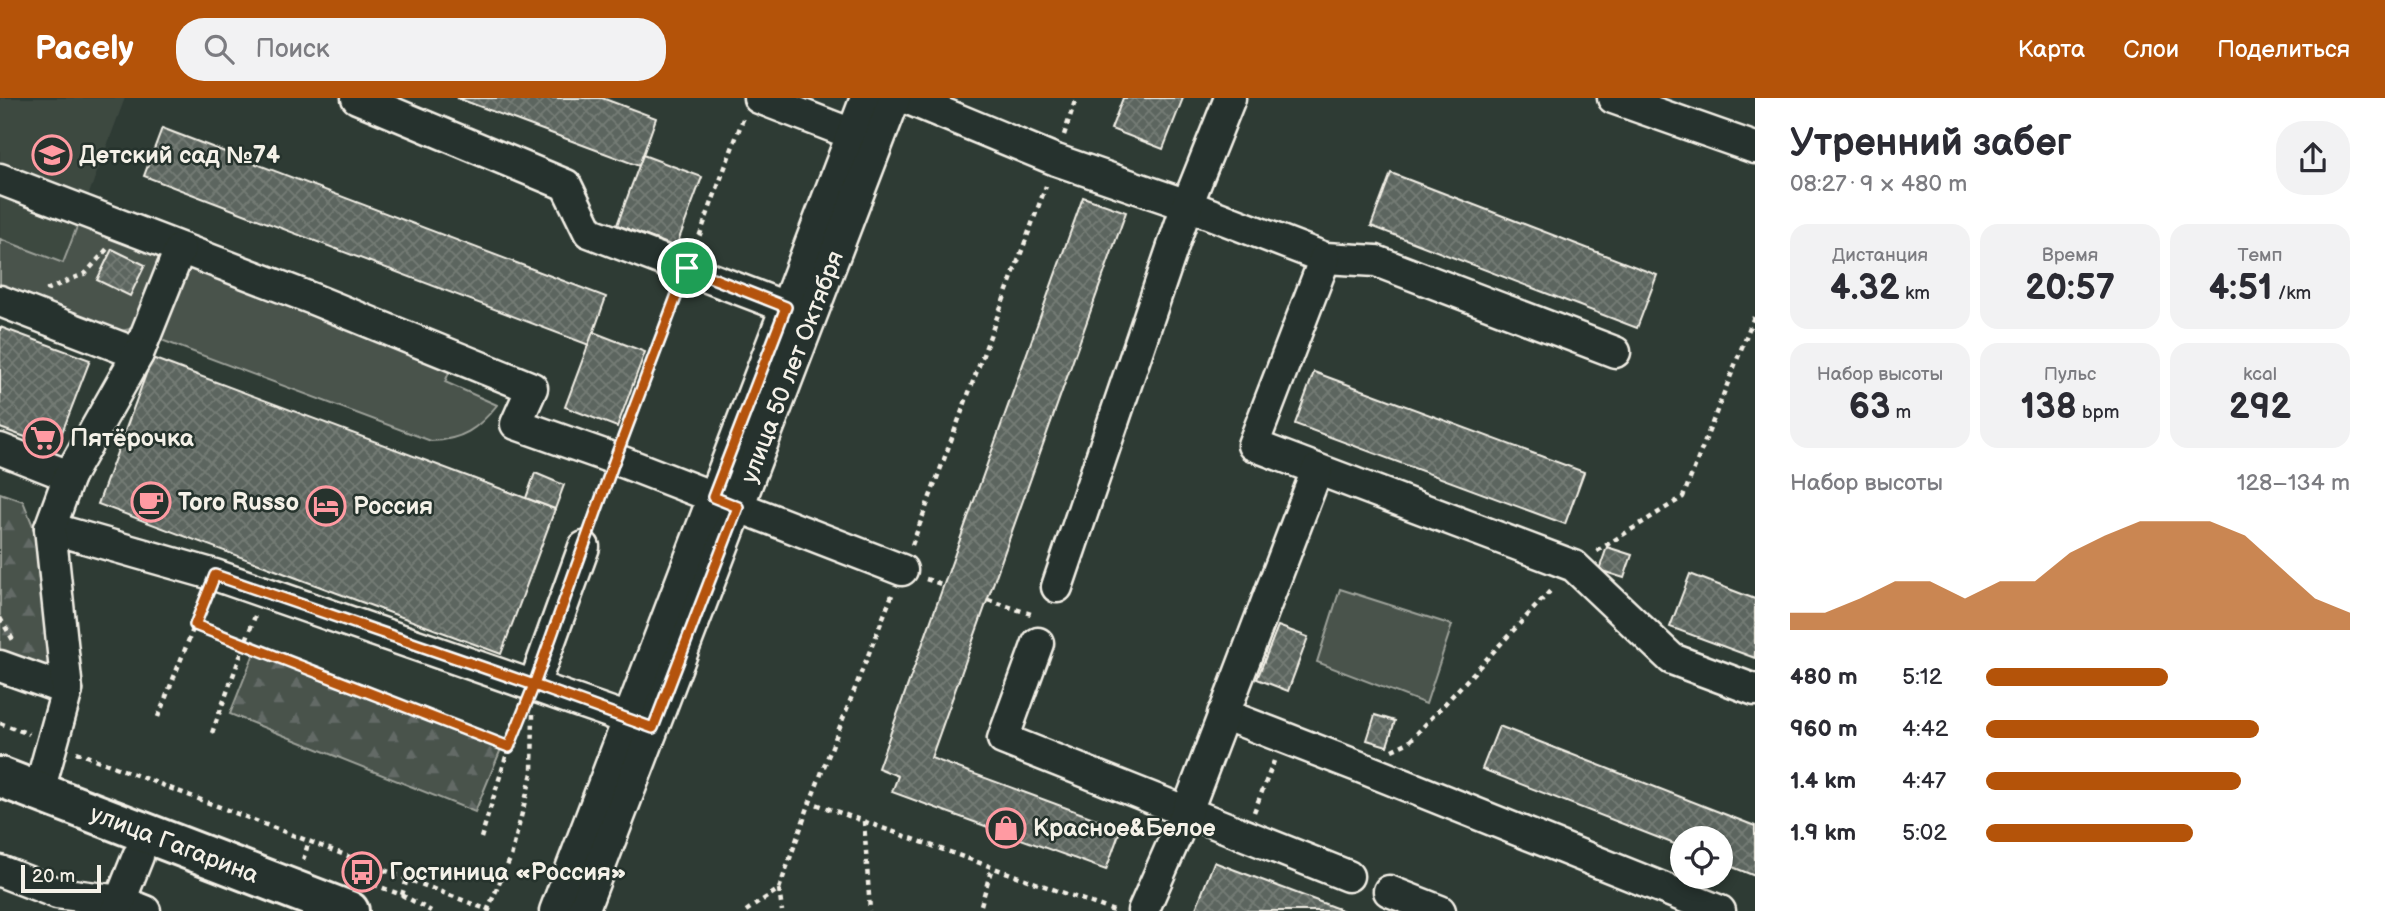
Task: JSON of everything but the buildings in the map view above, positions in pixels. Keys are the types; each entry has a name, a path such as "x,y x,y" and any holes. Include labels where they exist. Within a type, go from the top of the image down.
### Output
{"main road":[{"name":"улица Гагарина","path":"0,777 23,803 143,845 349,911"},
{"name":"улица Гагарина","path":"143,845 281,911"}],"street":[{"path":"357,98 566,185 589,232 798,312"},
{"name":"улица 50 лет Октября","path":"865,139 866,98"},
{"name":"улица 50 лет Октября","path":"583,911 641,723 725,502 865,139 895,98"},
{"path":"906,98 1056,160 1187,205 1325,258 1376,261 1615,352"},
{"path":"1057,587 1187,205 1230,98"},
{"path":"1613,98 1755,148"},
{"path":"753,104 865,139"},
{"path":"0,179 313,299 532,388 516,424 615,459 902,570"},
{"path":"23,803 67,690 50,528 69,476 138,354 180,249"},
{"path":"1325,258 1253,445 1574,566 1672,659 1755,690"},
{"path":"5,303 138,354"},
{"path":"0,449 69,476"},
{"path":"1143,911 1187,811 1317,470"},
{"path":"50,528 215,575 641,723"},
{"path":"534,685 584,547"},
{"path":"1042,631 1003,739 1348,876"},
{"path":"0,666 67,690"},
{"path":"1223,714 1720,911"},
{"name":"улица 50 лет Октября","path":"555,911 641,723"},
{"path":"0,872 53,902 127,908 143,845"},
{"path":"1389,891 1440,911"}],"path":[{"path":"782,911 779,889 810,802 902,570 1056,160 1076,98"},
{"path":"584,547 687,268 753,104"},
{"path":"5,303 86,273 126,228"},
{"path":"1360,767 1409,742 1574,566 1683,497 1755,314"},
{"path":"158,717 215,575"},
{"path":"212,733 243,644 265,592"},
{"path":"988,600 1042,631"},
{"path":"195,625 509,747"},
{"path":"481,838 509,747 534,685"},
{"path":"76,752 488,911 511,857 532,773 534,685"},
{"path":"0,723 32,735"},
{"path":"1245,834 1283,737"},
{"path":"810,802 1114,911"},
{"path":"864,821 870,911"},
{"path":"302,859 309,841"},
{"path":"981,905 992,867"},
{"path":"407,879 402,895 431,911"},
{"path":"746,911 779,889"}],"shaded area":[{"name":"Детский сад №74","path":"0,98 125,98 63,263 0,239"}],"green space":[{"path":"80,219 167,252 145,309 130,329 108,334 0,295 0,239 63,263"},
{"path":"186,267 201,267 453,363 445,382 497,405 483,421 468,432 431,441 156,338"},
{"path":"0,493 23,501 45,556 55,642 46,668 0,651"},
{"path":"1340,589 1452,625 1426,704 1317,662"},
{"path":"255,651 501,749 475,812 230,714"}],"place":[{"name":"Детский сад №74","path":"52,155"},
{"name":"Пятёрочка","path":"43,438"},
{"name":"Toro Russo","path":"151,502"},
{"name":"Россия","path":"326,506"},
{"name":"Красное&Белое","path":"1006,828"},
{"name":"Гостиница «Россия»","path":"362,872"}],"route":[{"path":"687,268 534,685 215,575 195,625 509,747 534,685 653,728 738,507 713,497 786,307 687,268"}]}
